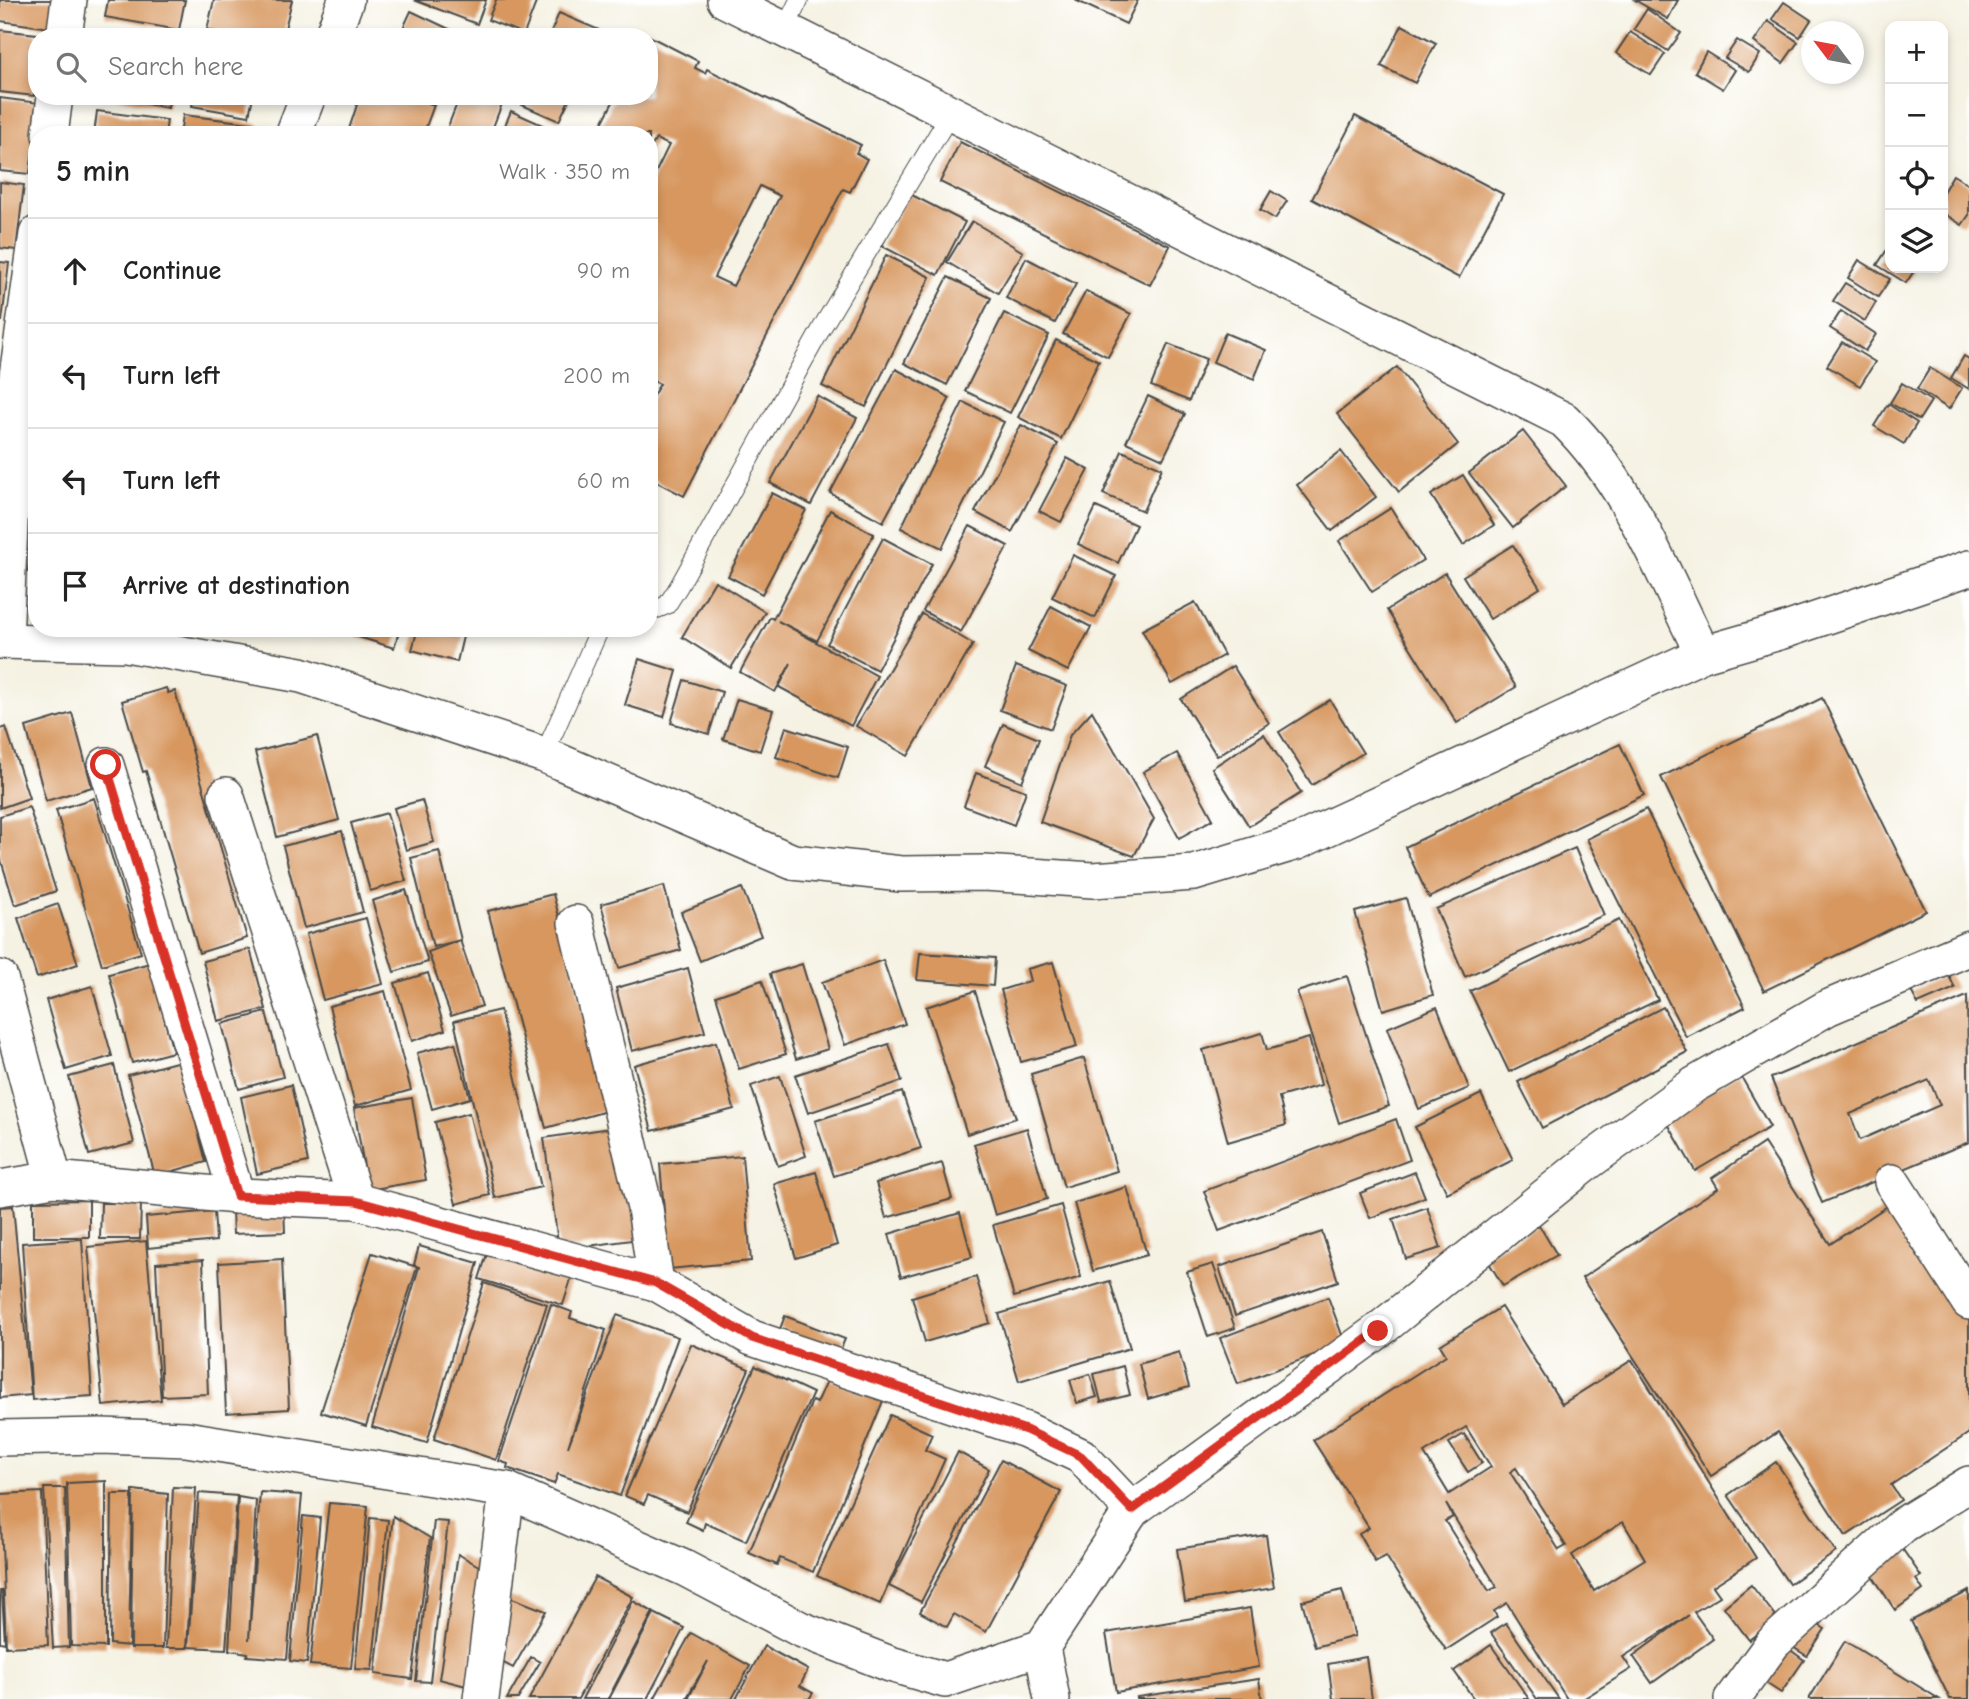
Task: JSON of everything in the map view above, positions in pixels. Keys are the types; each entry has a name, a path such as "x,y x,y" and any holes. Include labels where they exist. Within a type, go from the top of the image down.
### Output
{"street":[{"path":"65,28 69,0"},
{"path":"335,28 346,0"},
{"path":"725,0 792,15 952,111 1564,420 1587,443 1614,482 1703,654"},
{"path":"51,126 54,105"},
{"path":"296,126 305,105"},
{"path":"28,298 16,383 2,641 103,637"},
{"path":"133,637 301,674 544,755 793,862 901,874 984,873 1093,880 1194,873 1297,842 1703,654 1786,630 1969,568"},
{"path":"106,765 237,1196"},
{"path":"226,795 356,1201"},
{"path":"576,923 645,1208 656,1283"},
{"path":"0,1438 101,1436 186,1439 507,1490 684,1568 800,1629 890,1664 945,1680 1042,1647 1132,1510 1378,1331 1584,1165 1694,1085 1826,1008 1969,948"},
{"path":"0,978 54,1179"},
{"path":"0,1188 54,1179 237,1196 356,1201 656,1283 752,1338 1026,1430 1081,1456 1132,1510"},
{"path":"1892,1182 1969,1302"},
{"path":"1732,1699 1773,1643 1903,1525 1969,1484"},
{"path":"481,1699 507,1490"},
{"path":"1042,1647 1052,1699"}],"lane":[{"path":"658,609 667,605 679,586 824,324 952,111"},
{"path":"544,755 596,637"}],"building":[{"path":"0,0 53,0 50,28 0,21"},
{"path":"108,0 185,0 179,28 105,17"},
{"path":"214,0 292,0 285,28 207,28"},
{"path":"414,0 486,0 477,24"},
{"path":"496,0 537,0 526,28 509,28 488,20"},
{"path":"1075,0 1138,0 1126,24"},
{"path":"1635,0 1678,0 1668,19"},
{"path":"1784,2 1811,20 1801,21 1800,37 1772,19"},
{"path":"1647,9 1681,33 1668,51 1634,29"},
{"path":"411,11 447,28 403,28"},
{"path":"559,13 594,28 553,28"},
{"path":"1768,21 1798,42 1783,63 1754,42"},
{"path":"1402,25 1436,43 1415,83 1381,66"},
{"path":"0,30 28,33 28,95 0,92"},
{"path":"1630,32 1665,54 1651,75 1616,53"},
{"path":"1737,40 1760,54 1749,72 1725,58"},
{"path":"658,41 698,61 695,68 705,73 707,69 861,145 856,153 867,159 850,192 843,189 684,496 658,483 658,168 669,145 658,140 658,126 601,126 611,105 658,105","holes":["760,186 780,196 733,286 714,277"]},
{"path":"1706,52 1735,70 1723,89 1695,72"},
{"path":"0,98 39,105 36,126 28,126 28,174 0,171"},
{"path":"192,105 251,105 249,116"},
{"path":"357,105 434,105 426,126 350,126"},
{"path":"456,105 501,105 493,126 448,126"},
{"path":"522,105 567,105 559,121"},
{"path":"97,111 167,120 166,126 95,126"},
{"path":"511,111 545,126 505,126"},
{"path":"183,115 258,124 258,126 181,126"},
{"path":"1355,116 1503,194 1459,278 1312,199"},
{"path":"960,142 1170,246 1150,285 940,182"},
{"path":"1953,175 1969,185 1969,215 1962,225 1948,216 1948,184"},
{"path":"0,182 24,185 16,250 0,248"},
{"path":"1271,191 1287,201 1275,219 1260,210"},
{"path":"908,193 965,222 938,275 882,246"},
{"path":"972,221 1023,252 998,293 947,262"},
{"path":"1885,253 1885,270 1877,265"},
{"path":"886,255 930,277 866,407 822,386"},
{"path":"1026,258 1076,284 1055,323 1006,298"},
{"path":"1859,260 1890,279 1878,297 1848,278"},
{"path":"0,262 9,263 2,321 0,321"},
{"path":"1890,273 1913,273 1906,283"},
{"path":"948,277 991,298 947,385 904,363"},
{"path":"1845,283 1876,302 1865,321 1833,301"},
{"path":"1086,291 1131,314 1108,357 1063,334"},
{"path":"1841,311 1876,334 1865,351 1830,328"},
{"path":"1004,313 1049,335 1010,413 965,391"},
{"path":"1225,333 1266,350 1254,379 1213,362"},
{"path":"1056,340 1099,361 1061,439 1018,417"},
{"path":"1842,342 1875,362 1860,386 1827,366"},
{"path":"1168,344 1206,359 1189,401 1151,386"},
{"path":"1964,356 1969,359 1969,389 1951,378"},
{"path":"1397,367 1458,444 1399,492 1337,414"},
{"path":"1930,368 1962,388 1949,409 1917,389"},
{"path":"896,369 950,398 883,522 830,493"},
{"path":"1902,383 1931,401 1919,420 1890,403"},
{"path":"817,396 857,418 811,505 770,483"},
{"path":"1148,396 1185,414 1163,459 1126,442"},
{"path":"963,402 1004,422 942,548 901,528"},
{"path":"1888,404 1917,423 1904,444 1874,426"},
{"path":"1021,425 1058,444 1012,532 975,512"},
{"path":"1523,431 1566,486 1513,528 1469,473"},
{"path":"1122,451 1162,468 1143,511 1103,494"},
{"path":"1341,451 1376,497 1332,531 1297,485"},
{"path":"1067,458 1089,470 1061,522 1039,511"},
{"path":"1463,475 1494,525 1463,545 1431,495"},
{"path":"772,493 806,510 762,594 728,576"},
{"path":"1096,507 1136,525 1118,563 1078,544"},
{"path":"1391,508 1423,560 1372,592 1339,541"},
{"path":"830,510 874,534 817,641 778,621 877,676 851,726 779,687 791,663 775,692 740,672 770,617 773,619"},
{"path":"970,526 1008,546 961,632 923,611"},
{"path":"883,538 932,564 877,670 827,644"},
{"path":"1513,545 1540,588 1490,619 1463,576"},
{"path":"1073,555 1116,576 1095,618 1052,597"},
{"path":"1445,573 1516,687 1457,723 1387,610"},
{"path":"715,581 765,612 731,668 682,637"},
{"path":"1195,602 1224,655 1172,684 1142,630"},
{"path":"1051,606 1091,627 1068,671 1028,651"},
{"path":"922,614 973,644 908,756 856,726"},
{"path":"359,637 397,637 394,648"},
{"path":"416,637 463,637 457,662 412,650"},
{"path":"639,659 677,671 664,717 625,705"},
{"path":"1016,666 1067,686 1051,729 1000,710"},
{"path":"1233,666 1269,723 1217,756 1181,699"},
{"path":"684,680 722,692 709,734 671,723"},
{"path":"166,688 168,693 175,691 247,938 199,953 146,771 143,772 122,701"},
{"path":"1822,698 1926,911 1764,991 1661,777"},
{"path":"737,699 773,710 760,751 723,739"},
{"path":"1330,700 1363,753 1312,785 1279,732"},
{"path":"1092,711 1154,819 1134,856 1040,822 1070,735"},
{"path":"72,713 92,787 46,801 26,727"},
{"path":"1003,724 1039,739 1022,782 985,766"},
{"path":"6,727 29,798 0,808 0,729"},
{"path":"786,727 848,747 838,778 776,757"},
{"path":"1264,734 1301,793 1249,826 1212,768"},
{"path":"317,736 339,820 277,837 255,752"},
{"path":"1620,744 1644,795 1429,898 1405,847"},
{"path":"1177,753 1213,819 1179,838 1143,772"},
{"path":"976,773 1026,791 1014,825 964,806"},
{"path":"94,798 141,953 102,965 56,810"},
{"path":"422,800 434,842 406,850 394,808"},
{"path":"29,807 56,891 15,905 0,857 0,816"},
{"path":"1646,809 1745,1007 1686,1037 1587,839"},
{"path":"387,813 406,881 370,891 351,823"},
{"path":"342,831 363,912 304,928 283,846"},
{"path":"1575,848 1604,915 1465,977 1436,909"},
{"path":"439,851 461,940 433,947 411,858"},
{"path":"664,886 681,950 619,968 601,904"},
{"path":"742,888 761,936 700,961 681,912"},
{"path":"406,890 428,962 394,972 372,901"},
{"path":"553,894 610,1110 546,1128 488,911"},
{"path":"1406,898 1433,995 1383,1010 1355,912"},
{"path":"58,904 78,964 37,978 18,918"},
{"path":"366,918 383,984 323,1000 306,934"},
{"path":"1619,920 1658,1000 1509,1072 1470,991"},
{"path":"460,940 482,1006 451,1016 428,952"},
{"path":"250,949 266,1009 218,1021 203,961"},
{"path":"920,953 995,958 993,986 917,980"},
{"path":"883,960 905,1024 845,1045 822,982"},
{"path":"1053,962 1077,1047 1021,1062 1001,990 1030,981 1027,969"},
{"path":"150,963 173,1052 132,1063 109,974"},
{"path":"802,964 828,1049 796,1059 770,974"},
{"path":"688,968 705,1032 632,1051 616,988"},
{"path":"428,973 445,1030 412,1041 395,983"},
{"path":"1948,974 1955,988 1918,1004 1911,991"},
{"path":"1347,976 1389,1106 1339,1123 1297,992"},
{"path":"762,980 786,1054 739,1069 716,996"},
{"path":"92,986 112,1056 66,1070 46,1000"},
{"path":"385,991 411,1090 355,1106 329,1006"},
{"path":"975,991 1016,1118 967,1134 926,1007"},
{"path":"1967,996 1969,1142 1822,1203 1771,1078","holes":["1929,1080 1940,1105 1860,1140 1850,1114"]},
{"path":"1437,1007 1469,1088 1419,1109 1387,1028"},
{"path":"1663,1007 1687,1052 1542,1128 1518,1082"},
{"path":"500,1010 541,1187 495,1198 454,1021"},
{"path":"266,1012 283,1077 239,1089 222,1024"},
{"path":"1262,1033 1267,1050 1309,1038 1321,1085 1279,1097 1286,1125 1228,1142 1203,1050"},
{"path":"716,1042 734,1109 652,1131 634,1065"},
{"path":"455,1043 470,1098 432,1109 417,1053"},
{"path":"889,1044 902,1081 808,1113 795,1075"},
{"path":"1084,1058 1117,1171 1064,1187 1031,1074"},
{"path":"180,1061 206,1162 155,1176 128,1075"},
{"path":"114,1065 134,1143 89,1155 69,1077"},
{"path":"1739,1073 1770,1127 1695,1171 1664,1117"},
{"path":"780,1076 806,1156 778,1166 751,1086"},
{"path":"291,1085 308,1162 257,1174 241,1097"},
{"path":"902,1092 921,1148 834,1176 815,1121"},
{"path":"1481,1094 1513,1160 1447,1193 1415,1127"},
{"path":"412,1098 426,1180 368,1190 354,1108"},
{"path":"469,1113 490,1195 456,1204 435,1122"},
{"path":"1396,1119 1410,1160 1219,1231 1204,1191"},
{"path":"623,1126 639,1239 559,1250 544,1138"},
{"path":"1027,1128 1047,1199 995,1215 974,1144"},
{"path":"1764,1143 1830,1244 1898,1199 1969,1307 1969,1433 1891,1485 1901,1500 1846,1536 1778,1432 1711,1476 1582,1278 1718,1188 1712,1178"},
{"path":"742,1156 751,1261 669,1269 660,1164"},
{"path":"942,1163 952,1199 886,1218 876,1183"},
{"path":"816,1172 837,1245 796,1258 774,1184"},
{"path":"1415,1172 1425,1197 1370,1218 1360,1193"},
{"path":"1127,1187 1147,1255 1093,1271 1074,1203"},
{"path":"89,1200 89,1237 33,1237 33,1201"},
{"path":"101,1203 141,1203 140,1239 100,1239"},
{"path":"1061,1205 1081,1277 1014,1297 993,1225"},
{"path":"13,1206 31,1395 0,1398 0,1207"},
{"path":"284,1207 285,1232 233,1234 232,1210"},
{"path":"1427,1207 1441,1248 1406,1259 1393,1219"},
{"path":"214,1211 216,1241 148,1248 146,1217"},
{"path":"960,1213 972,1257 901,1277 889,1234"},
{"path":"1539,1225 1557,1255 1503,1286 1485,1256"},
{"path":"1322,1232 1338,1281 1235,1316 1219,1267"},
{"path":"82,1239 92,1396 32,1400 22,1243"},
{"path":"146,1241 161,1400 103,1406 88,1247"},
{"path":"419,1246 478,1263 427,1443 372,1427 419,1267 414,1265"},
{"path":"488,1251 572,1276 563,1305 479,1279"},
{"path":"372,1253 417,1267 366,1426 321,1412"},
{"path":"282,1259 289,1409 226,1413 219,1263"},
{"path":"203,1260 208,1394 162,1396 156,1263"},
{"path":"1213,1264 1235,1328 1208,1337 1187,1272"},
{"path":"976,1277 990,1323 925,1342 912,1297"},
{"path":"1110,1281 1130,1348 1019,1381 999,1314"},
{"path":"484,1283 547,1304 496,1460 434,1439"},
{"path":"1328,1297 1345,1343 1238,1384 1220,1338"},
{"path":"551,1304 572,1312 570,1318 606,1330 568,1447 617,1315 678,1337 620,1496 558,1474 554,1484 507,1468 508,1464 499,1461"},
{"path":"1501,1307 1562,1404 1632,1360 1756,1558 1713,1586 1720,1596 1694,1612 1713,1639 1652,1683 1633,1656 1689,1615 1623,1657 1631,1669 1583,1699 1567,1699 1507,1603 1494,1611 1497,1617 1446,1650 1386,1556 1375,1562 1359,1534 1369,1528 1313,1440 1446,1355 1440,1345","holes":["1466,1427 1491,1467 1449,1494 1424,1453","1516,1468 1566,1546 1559,1550 1510,1472","1446,1504 1497,1587 1489,1591 1445,1521 1453,1517","1623,1522 1645,1559 1594,1591 1572,1555"]},
{"path":"785,1316 845,1339 840,1351 780,1329"},
{"path":"691,1344 749,1369 687,1512 648,1495 644,1504 625,1496"},
{"path":"1179,1352 1189,1387 1148,1399 1139,1364"},
{"path":"755,1366 813,1393 746,1541 705,1523 703,1530 686,1522"},
{"path":"1123,1366 1130,1395 1101,1402 1094,1374"},
{"path":"1090,1374 1097,1397 1077,1403 1070,1380"},
{"path":"828,1378 883,1401 813,1572 780,1558 777,1565 749,1553 812,1401 817,1403"},
{"path":"890,1415 932,1434 925,1450 945,1459 880,1604 817,1576"},
{"path":"1464,1434 1482,1463 1468,1472 1449,1443"},
{"path":"958,1452 989,1469 921,1602 889,1586"},
{"path":"1001,1460 1061,1492 986,1632 954,1614 947,1627 920,1612"},
{"path":"1776,1462 1836,1552 1789,1584 1728,1495"},
{"path":"106,1481 106,1647 71,1646 67,1483"},
{"path":"173,1487 196,1488 187,1648 166,1648"},
{"path":"44,1488 65,1488 69,1647 53,1648"},
{"path":"133,1490 168,1494 163,1648 131,1648"},
{"path":"42,1492 48,1645 6,1647 0,1494"},
{"path":"260,1492 302,1495 287,1659 247,1656 248,1653 229,1650 238,1497 256,1500 249,1640"},
{"path":"199,1493 237,1496 226,1649 188,1647"},
{"path":"112,1494 132,1494 129,1646 110,1644"},
{"path":"329,1503 368,1506 351,1668 310,1665"},
{"path":"303,1516 320,1518 307,1663 290,1661"},
{"path":"393,1516 430,1538 412,1679 375,1674"},
{"path":"370,1518 388,1520 372,1670 355,1669"},
{"path":"434,1521 448,1522 430,1682 416,1681"},
{"path":"1266,1535 1274,1588 1185,1602 1177,1549"},
{"path":"1901,1547 1921,1576 1916,1579 1923,1590 1895,1610 1868,1569"},
{"path":"458,1554 489,1572 466,1686 439,1679"},
{"path":"595,1577 633,1597 578,1699 529,1699"},
{"path":"1751,1585 1777,1618 1749,1640 1724,1607"},
{"path":"1342,1590 1355,1636 1315,1647 1302,1601"},
{"path":"2,1591 5,1643 0,1642"},
{"path":"1969,1591 1969,1699 1950,1699 1911,1621"},
{"path":"507,1596 546,1611 513,1668 494,1658"},
{"path":"633,1601 653,1612 608,1699 582,1699"},
{"path":"1250,1608 1259,1667 1116,1692 1106,1633"},
{"path":"654,1613 684,1628 647,1699 609,1699"},
{"path":"1806,1617 1825,1629 1807,1656 1788,1644"},
{"path":"1506,1623 1559,1699 1537,1699 1491,1633"},
{"path":"691,1633 750,1666 732,1699 688,1699 708,1661 686,1699 654,1699"},
{"path":"1845,1641 1939,1699 1809,1699"},
{"path":"1781,1643 1804,1660 1781,1693 1758,1678"},
{"path":"1491,1645 1529,1699 1474,1699 1454,1671"},
{"path":"764,1646 808,1670 800,1686 813,1693 809,1699 736,1699"},
{"path":"531,1657 540,1662 518,1699 507,1699"},
{"path":"1366,1657 1372,1699 1333,1699 1328,1664"},
{"path":"1259,1679 1262,1699 1137,1699 1137,1697"}],"route":[{"path":"106,765 237,1196 356,1201 656,1283 752,1338 1026,1430 1081,1456 1132,1510 1378,1331"}]}
